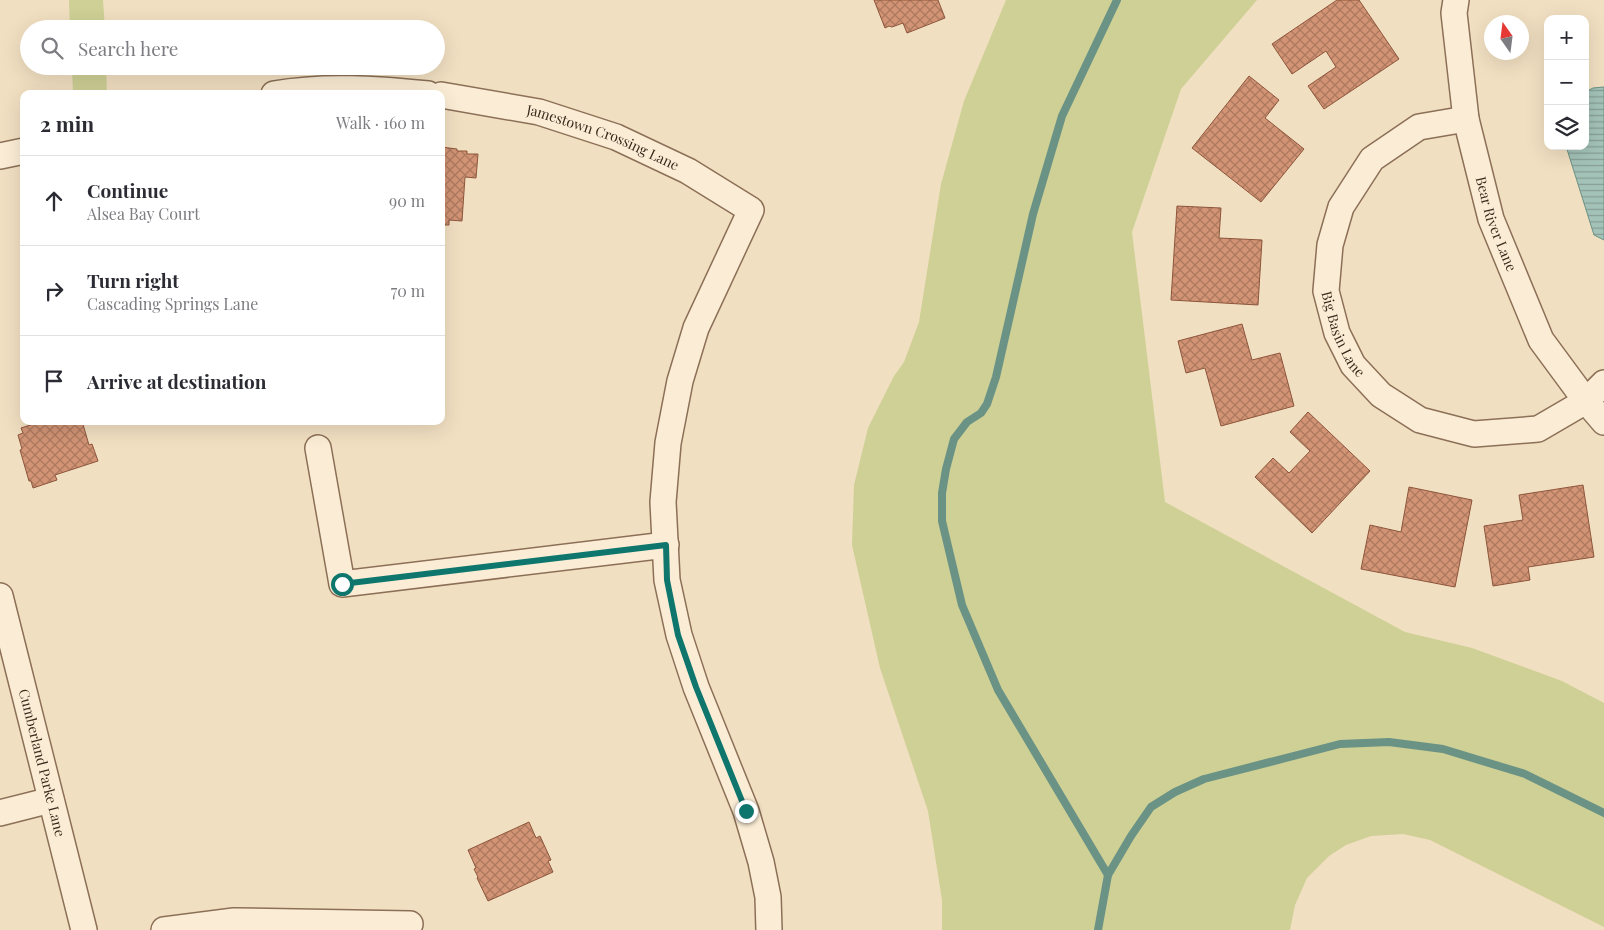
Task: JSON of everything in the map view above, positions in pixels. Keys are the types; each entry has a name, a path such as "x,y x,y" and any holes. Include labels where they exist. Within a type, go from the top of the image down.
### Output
{"street":[{"name":"Bear River Lane","path":"1456,0 1454,13 1466,119 1491,220 1541,340 1604,422"},
{"path":"293,90 370,88 389,90"},
{"name":"Jamestown Crossing Lane","path":"445,96 539,112 616,137 688,171 751,210 696,328 680,381 668,443 664,502 666,545"},
{"name":"Big Basin Lane","path":"1466,119 1419,127 1372,159 1341,207 1330,244 1326,290 1337,333 1353,365 1381,395 1420,420 1474,434 1538,429 1586,401 1604,383"},
{"path":"0,156 20,152"},
{"path":"318,448 342,584 666,545 667,580 678,635 696,687 746,811 761,862 768,897 770,930"},
{"name":"Cumberland Parke Lane","path":"0,596 84,930"},
{"path":"0,813 51,800"},
{"path":"164,930 234,921 410,924"}],"green space":[{"path":"69,0 103,0 104,20 70,20"},
{"path":"1006,0 1257,0 1181,89 1132,232 1165,502 1405,632 1472,648 1562,681 1604,703 1604,927 1430,840 1403,834 1371,836 1346,845 1329,856 1307,878 1295,905 1290,930 942,930 942,900 928,811 880,668 852,545 854,485 868,428 894,376 904,362 919,322 941,184 964,101"},
{"path":"72,75 106,75 107,90 73,90"}],"water":[{"path":"1604,87 1604,240 1594,235 1567,150 1589,150 1589,90"}],"building":[{"path":"874,0 938,0 945,18 907,33 903,23 885,28"},
{"path":"1337,0 1359,0 1399,59 1324,109 1308,86 1336,67 1326,51 1292,74 1272,44"},
{"path":"1249,76 1279,100 1265,118 1304,149 1261,202 1192,148"},
{"path":"445,148 457,149 457,151 467,151 467,154 478,154 476,178 465,177 462,221 449,220 449,225 445,225"},
{"path":"1177,206 1221,208 1219,238 1262,240 1258,305 1171,300"},
{"path":"1242,324 1252,360 1280,353 1294,406 1221,426 1205,368 1186,373 1178,341"},
{"path":"1308,412 1370,471 1312,533 1255,477 1273,458 1289,473 1310,451 1290,432"},
{"path":"30,425 83,425 89,445 92,444 98,461 55,475 57,480 33,488 31,481 29,481 20,450 22,449 18,435 23,433 21,428"},
{"path":"1583,485 1594,557 1528,567 1530,580 1493,586 1484,526 1523,520 1519,495"},
{"path":"1409,487 1472,500 1455,587 1361,569 1370,525 1401,532"},
{"path":"529,822 536,838 540,836 551,860 548,861 553,872 488,901 477,878 474,869 476,868 468,850"}],"waterway":[{"path":"1098,930 1108,875 998,690 962,605 942,521 942,493 954,439 967,422 981,413 987,404 996,377 1033,214 1062,116 1117,0"},
{"path":"1108,875 1151,807 1175,792 1204,779 1340,744 1389,742 1443,749 1525,774 1604,813"}],"route":[{"path":"342,584 666,545 667,580 678,635 696,687 746,811"}]}
